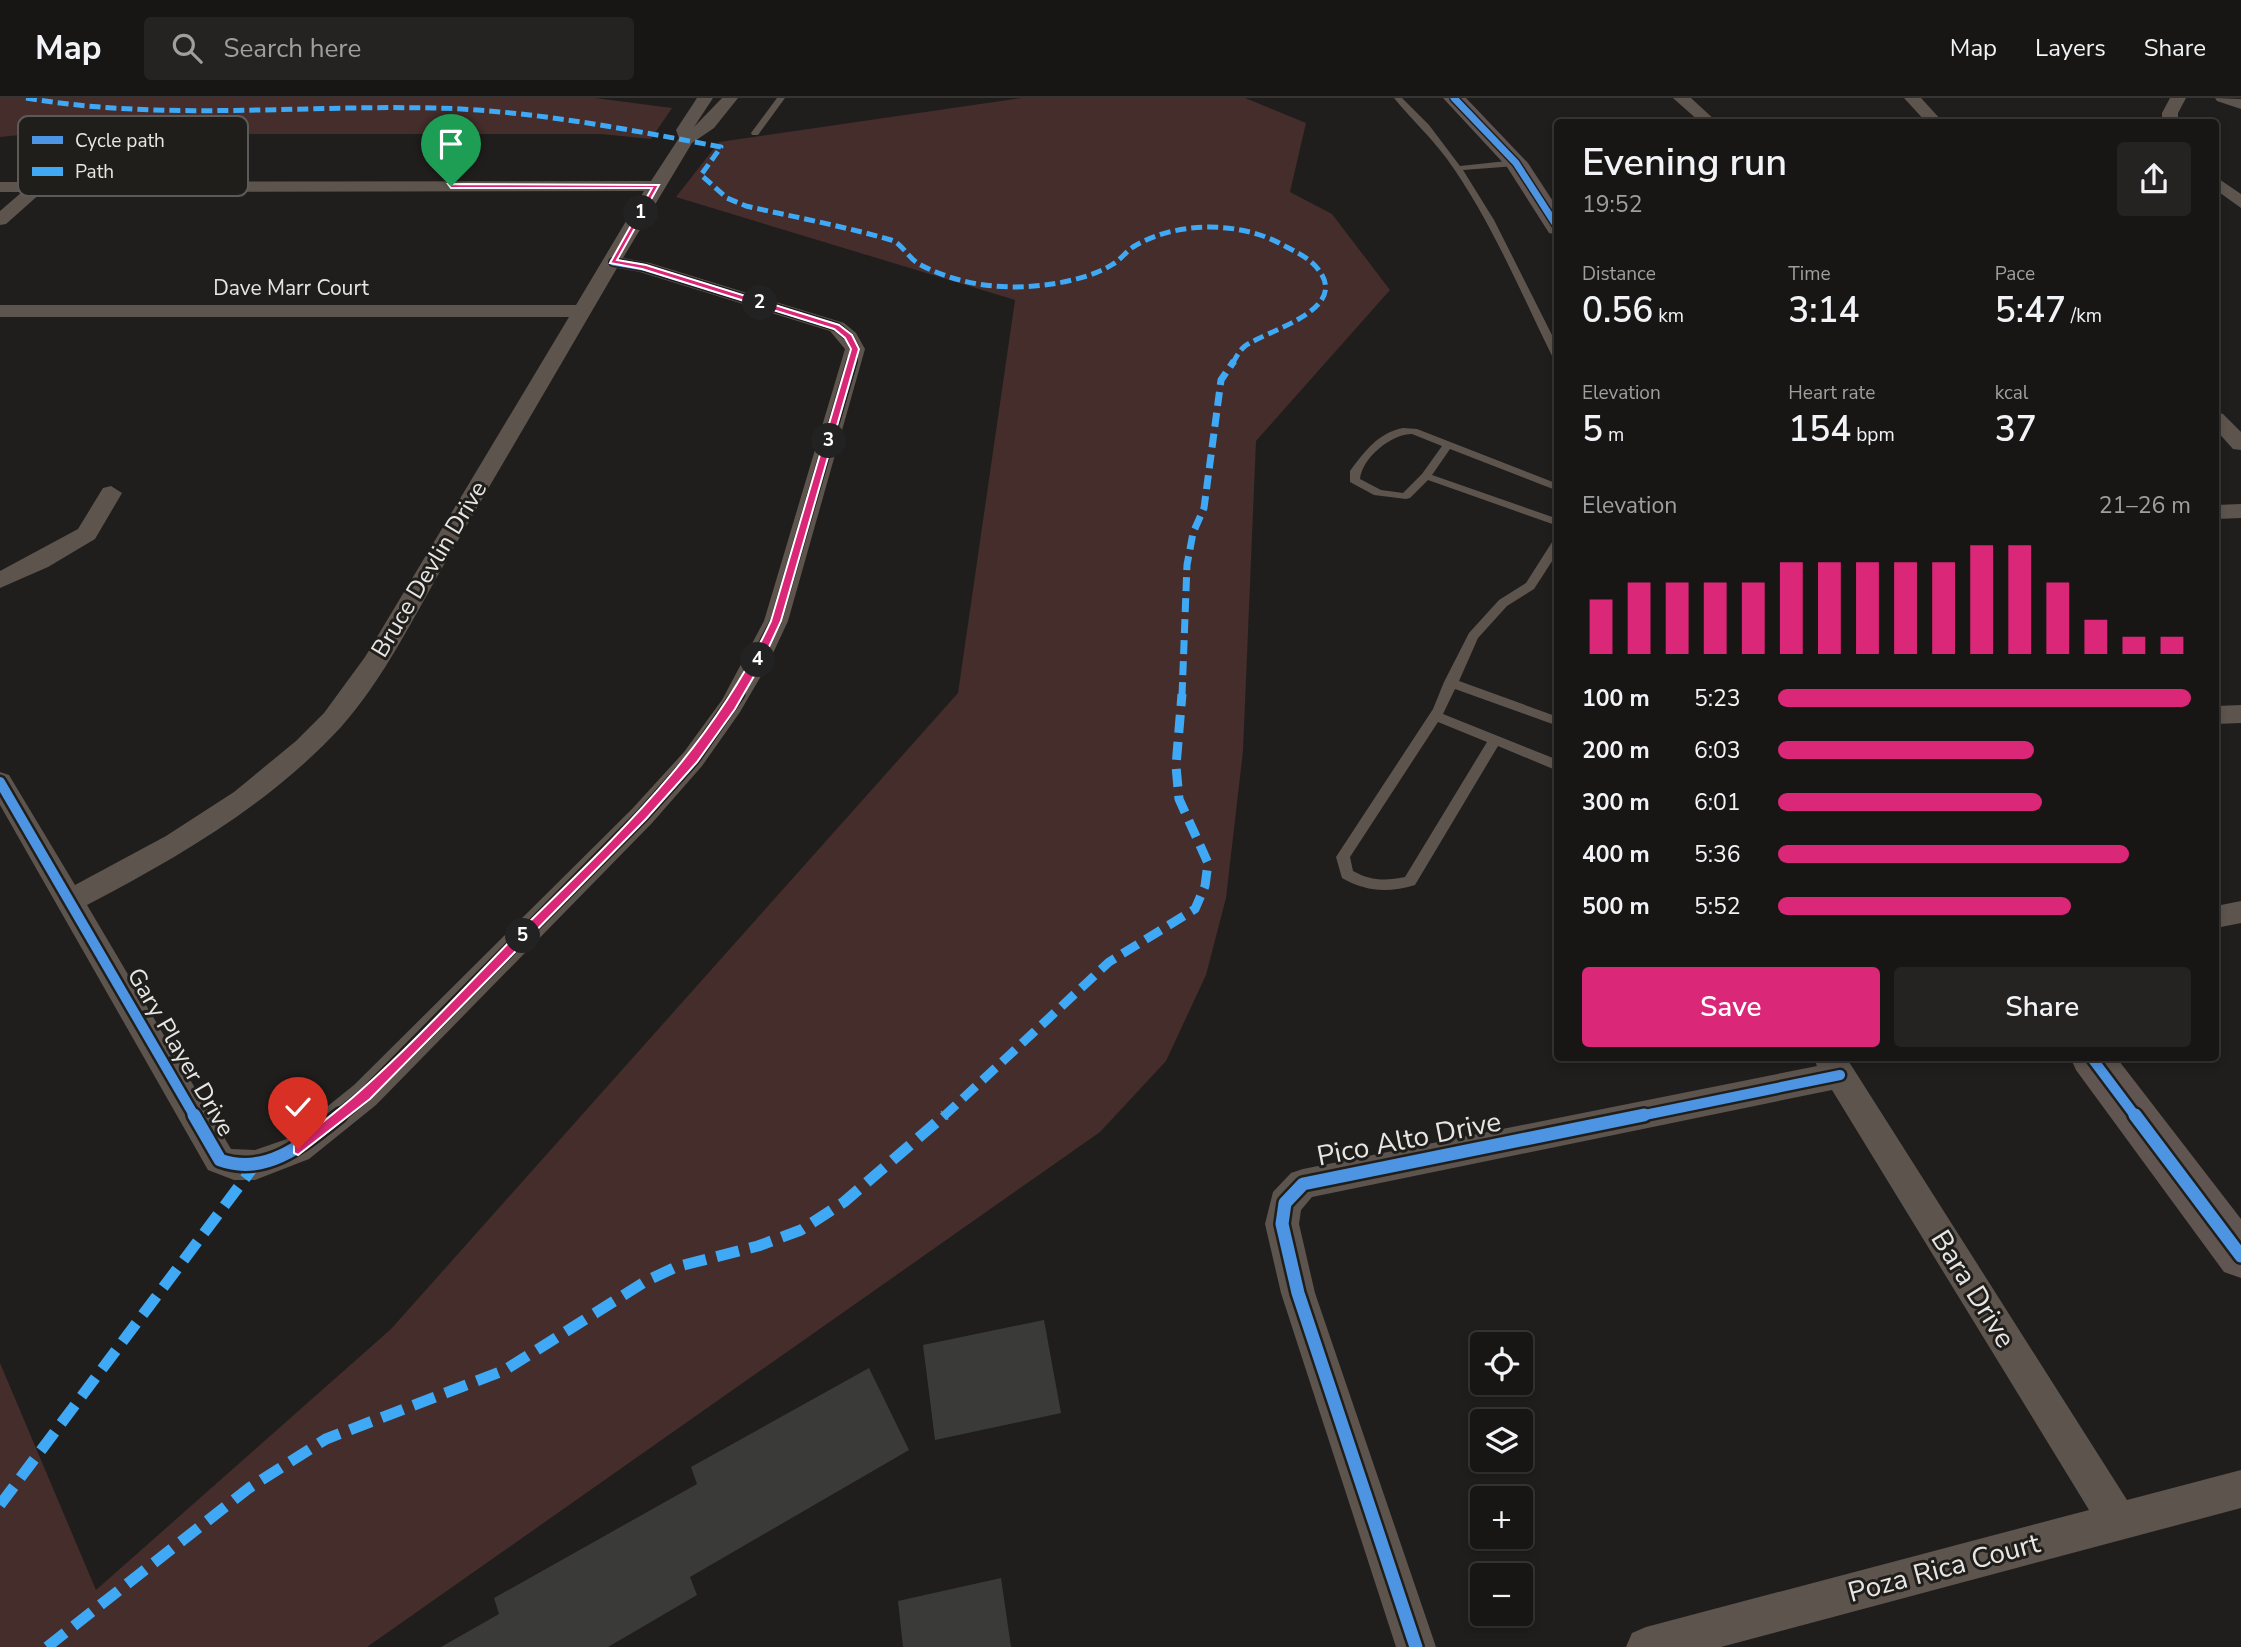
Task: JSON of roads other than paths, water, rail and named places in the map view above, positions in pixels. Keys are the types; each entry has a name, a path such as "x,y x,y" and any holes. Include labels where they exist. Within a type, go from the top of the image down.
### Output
{"street":[{"name":"Bruce Devlin Drive","path":"686,139 684,130 705,98"},
{"name":"Bruce Devlin Drive","path":"70,901 134,869 216,819 288,763 334,718 374,663 581,311 686,139 708,125 730,98"},
{"path":"1454,98 1516,163 1554,222"},
{"path":"1681,98 1706,119"},
{"path":"1912,98 1933,119"},
{"path":"2170,119 2170,113 2178,98"},
{"path":"2223,98 2241,104"},
{"path":"2219,185 2241,203"},
{"path":"248,186 656,186"},
{"path":"0,187 18,187"},
{"path":"0,220 28,196"},
{"name":"Gary Player Drive","path":"0,782 220,1160 234,1165 256,1165 298,1149 365,1095 642,816 693,759 731,706 756,664 776,621 855,349 849,337 836,327 643,267 613,262"},
{"name":"Dave Marr Court","path":"0,311 581,311"},
{"path":"2219,421 2241,444"},
{"path":"0,580 40,562 87,534 111,493"},
{"path":"2219,512 2241,510"},
{"path":"2219,715 2241,714"},
{"path":"2219,916 2241,912"},
{"path":"2094,1061 2241,1256"},
{"name":"Bara Drive","path":"1834,1066 2118,1521"},
{"name":"Pico Alto Drive","path":"1416,1647 1298,1293 1282,1224 1285,1203 1303,1184 1834,1066"},
{"name":"Poza Rica Court","path":"1646,1647 2241,1489"}],"lane":[{"path":"755,132 781,98"},
{"path":"1398,98 1427,126 1461,168 1482,203 1553,342"},
{"path":"1461,168 1516,163"},
{"path":"1448,445 1426,476 1406,496 1392,497 1361,486 1354,480 1355,471 1388,433 1399,429 1413,431 1554,486"},
{"path":"1426,476 1554,522"},
{"path":"1495,740 1410,881 1384,888 1360,882 1347,874 1343,857 1435,716 1473,636 1503,603 1531,586 1554,549"},
{"path":"1450,682 1554,721"},
{"path":"1435,716 1554,764"}]}
